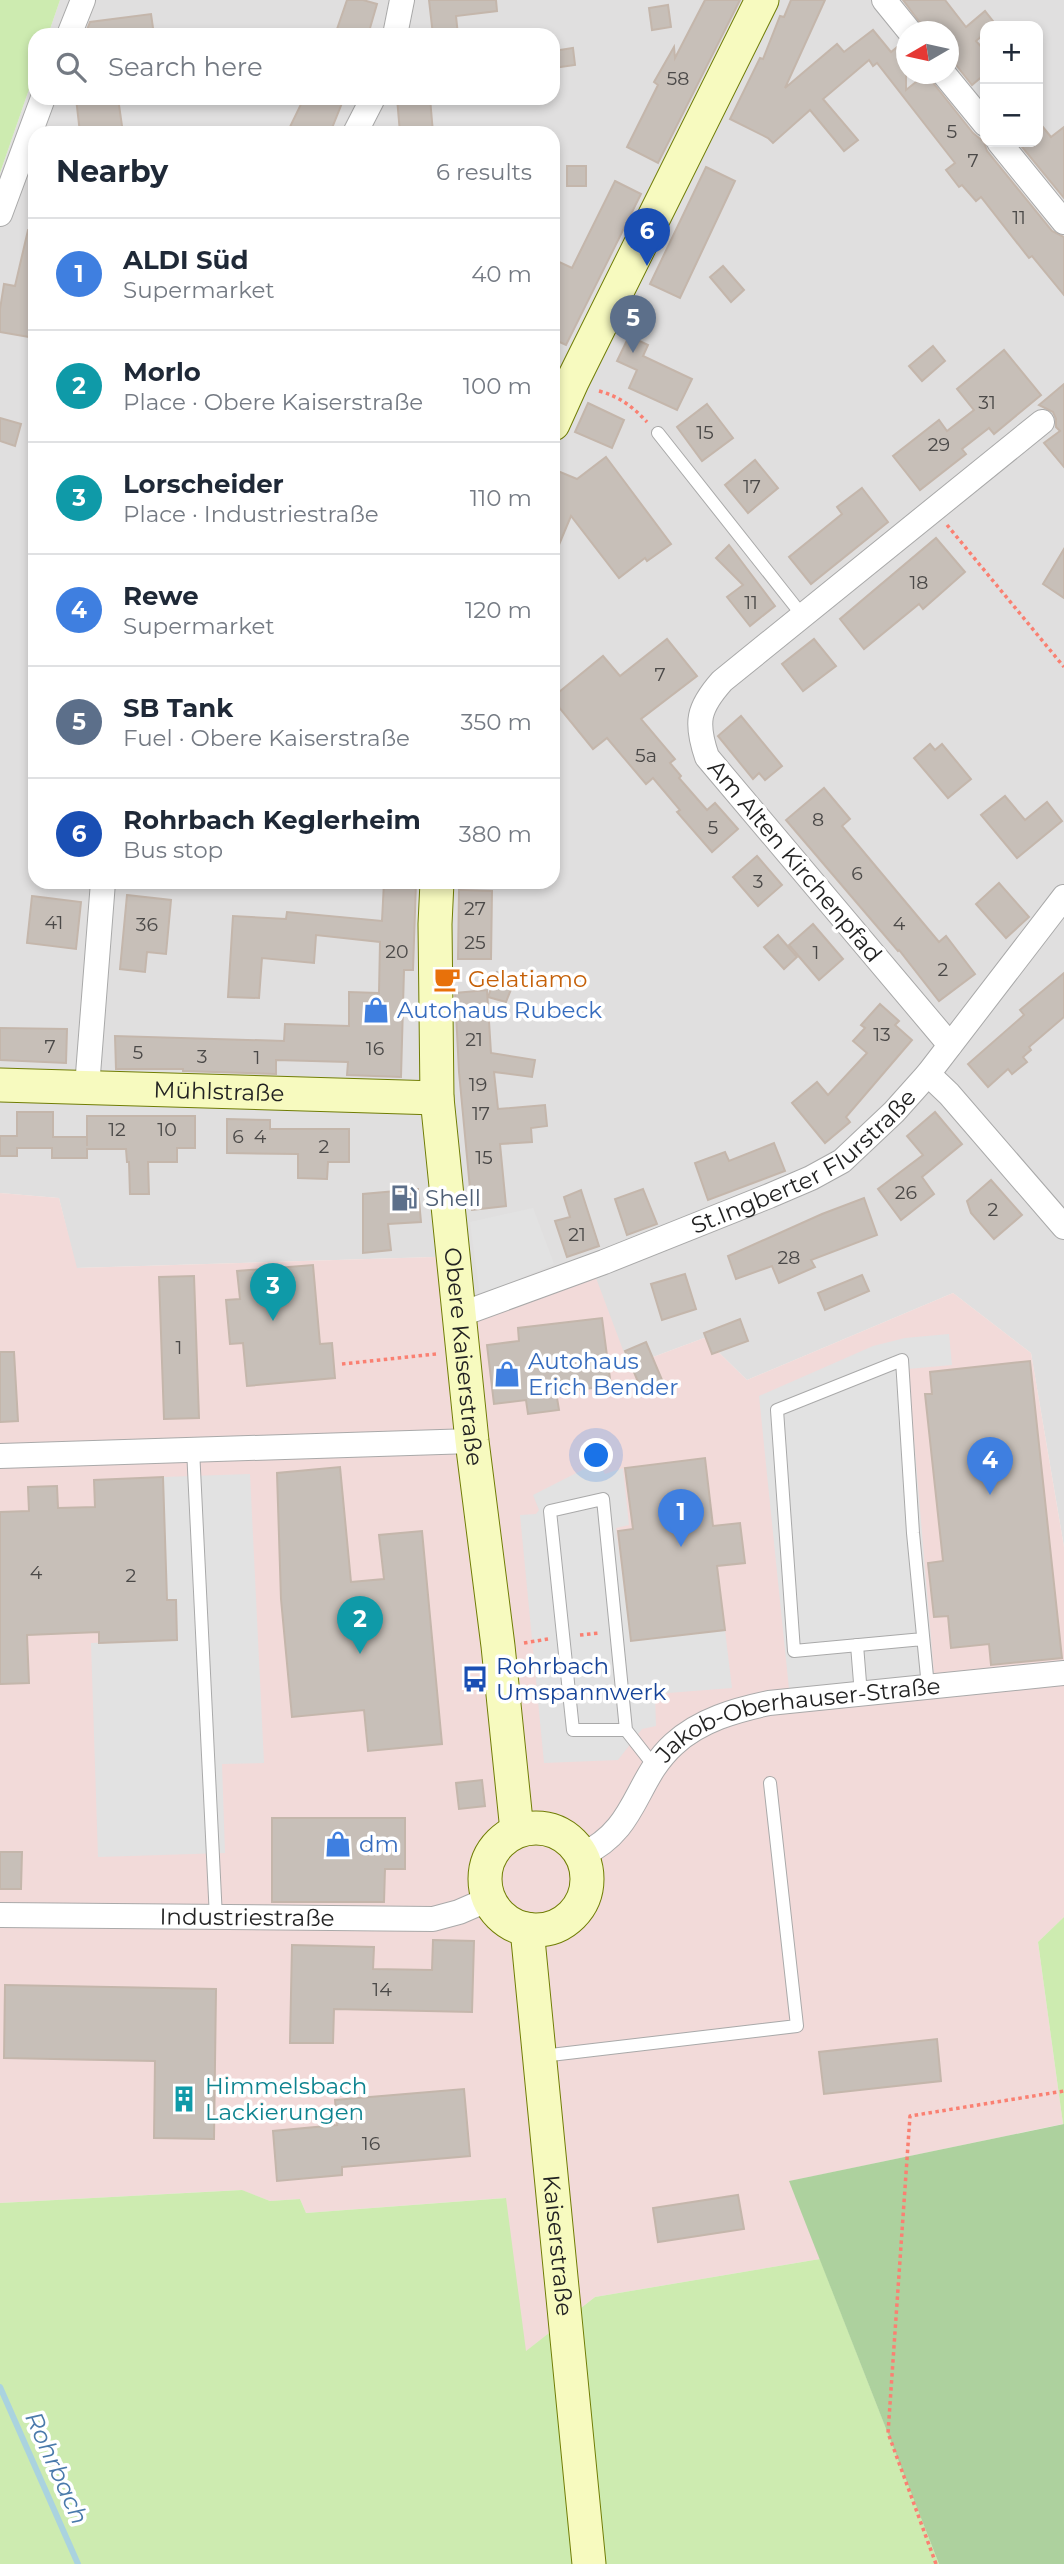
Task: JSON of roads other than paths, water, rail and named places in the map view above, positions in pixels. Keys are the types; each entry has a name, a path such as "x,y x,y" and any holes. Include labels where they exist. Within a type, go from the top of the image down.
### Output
{"main road":[{"path":"560,409 762,0"},
{"name":"Obere Kaiserstraße","path":"438,889 435,924 437,1098 458,1315 498,1646 517,1831"},
{"name":"Mühlstraße","path":"0,1085 437,1098"},
{"path":"531,1827 547,1828 561,1833 573,1842 582,1854 587,1870 587,1887 582,1902 572,1916 559,1925 543,1930 527,1929 513,1924 500,1916 489,1899 485,1876 488,1862 494,1849 504,1838 517,1831 531,1827"},
{"name":"Kaiserstraße","path":"527,1929 589,2564"}],"street":[{"path":"72,28 83,0"},
{"path":"396,28 402,0"},
{"path":"884,0 901,21"},
{"path":"952,84 980,118"},
{"path":"33,126 40,105"},
{"path":"359,126 369,105"},
{"path":"0,214 28,138"},
{"path":"1003,147 1064,222"},
{"name":"Am Alten Kirchenpfad","path":"950,1045 707,757 700,736 699,719 706,699 722,681 1042,422"},
{"path":"86,1087 102,889"},
{"name":"St.Ingberter Flurstraße","path":"458,1315 604,1262 811,1178 842,1161 867,1139 928,1074 1064,897"},
{"path":"928,1074 949,1094 1064,1227"},
{"path":"0,1456 472,1441"},
{"name":"Jakob-Oberhauser-Straße","path":"582,1854 607,1841 618,1830 655,1767 674,1744 694,1730 743,1709 769,1703 1064,1673"},
{"name":"Industriestraße","path":"0,1914 433,1919 459,1912 489,1899"}],"lane":[{"path":"658,433 802,615"},
{"path":"923,1639 794,1651 777,1410 902,1360 913,1533 928,1687"},
{"path":"193,1448 216,1918"},
{"path":"626,1730 573,1730 550,1511 603,1499 626,1730 655,1767"},
{"path":"857,1645 861,1695"},
{"path":"538,2057 797,2026 770,1783"}],"waterway":[{"name":"Rohrbach","path":"0,2387 78,2564"}],"place":[{"name":"Rohrbach Keglerheim","path":"647,266"},
{"name":"SB Tank","path":"633,353"},
{"name":"Gelatiamo","path":"447,979"},
{"name":"Autohaus Rubeck","path":"376,1010"},
{"name":"Shell","path":"404,1198"},
{"name":"Lorscheider","path":"273,1321"},
{"name":"Autohaus Erich Bender","path":"507,1374"},
{"name":"Rewe","path":"990,1495"},
{"name":"ALDI Süd","path":"681,1547"},
{"name":"Morlo","path":"360,1654"},
{"name":"Rohrbach Umspannwerk","path":"475,1679"},
{"name":"dm","path":"338,1844"},
{"name":"Himmelsbach Lackierungen","path":"184,2099"}]}
